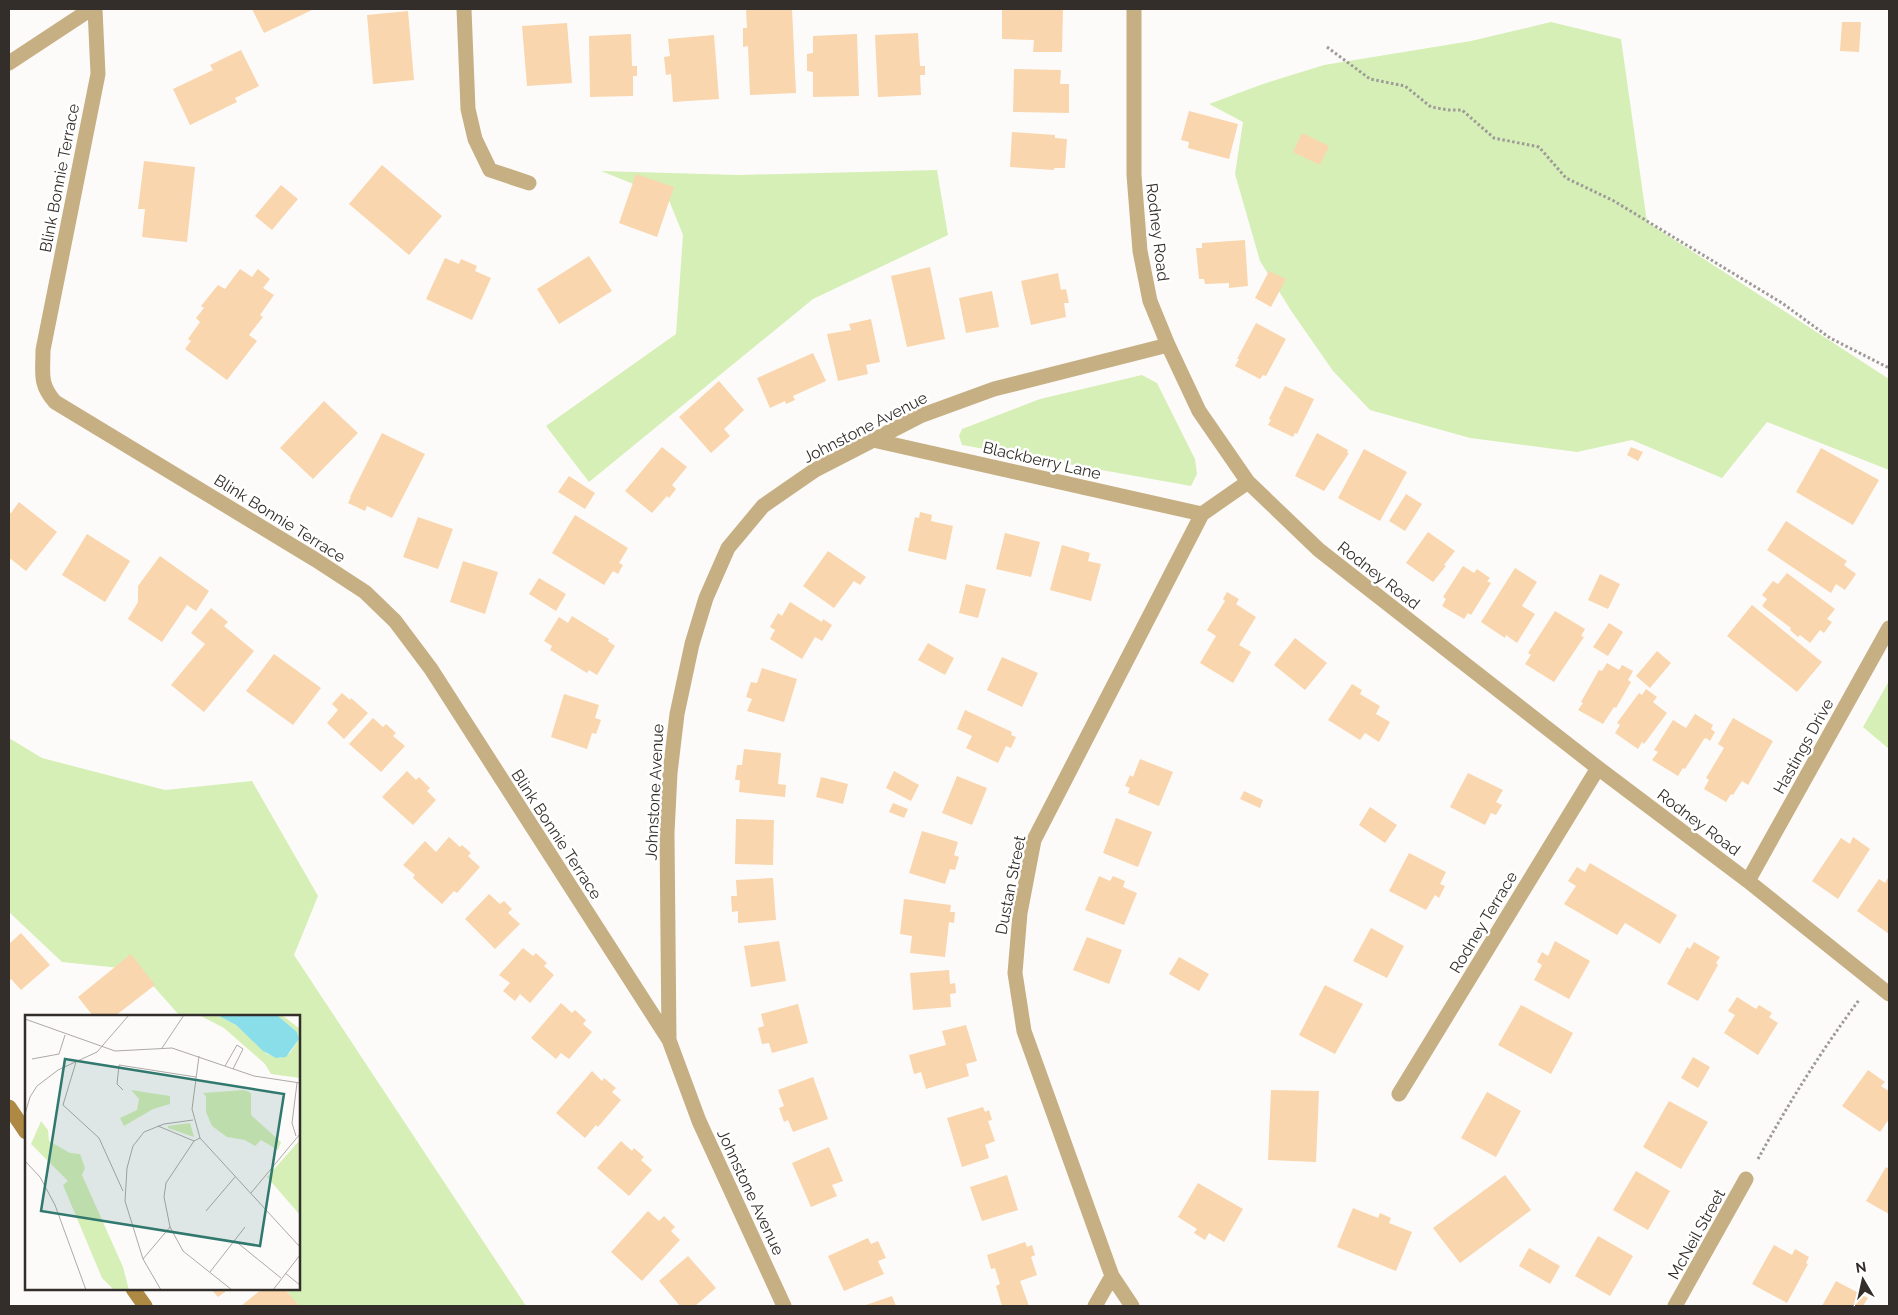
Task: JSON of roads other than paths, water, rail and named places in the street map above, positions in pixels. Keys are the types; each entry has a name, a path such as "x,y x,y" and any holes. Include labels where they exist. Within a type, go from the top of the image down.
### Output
{"main road":[{"path":"9,1107 25,1131"},
{"path":"134,1290 145,1306"}],"street":[{"path":"9,63 91,9"},
{"name":"Blink Bonnie Terrace","path":"95,9 98,74 43,350 42,378 46,391 55,402 308,554 357,586 395,621 431,669 669,1040"},
{"path":"464,9 468,109 474,139 490,170 529,183"},
{"name":"Rodney Road","path":"1134,9 1134,175 1140,251 1150,301 1199,411 1248,482 1319,550 1598,768 1748,880 1889,994"},
{"name":"Johnstone Avenue","path":"784,1306 699,1121 669,1040 667,833 670,774 679,705 692,644 706,598 728,548 763,506 815,470 920,416 994,389 1168,345"},
{"name":"Blackberry Lane","path":"873,440 1202,514"},
{"name":"Dustan Street","path":"1132,1306 1112,1276 1024,1031 1014,973 1020,913 1034,840 1202,514 1248,482"},
{"name":"Hastings Drive","path":"1748,880 1889,628"},
{"name":"Rodney Terrace","path":"1399,1094 1598,768"},
{"name":"McNeil Street","path":"1676,1306 1746,1179"},
{"path":"1095,1306 1112,1276"}]}
